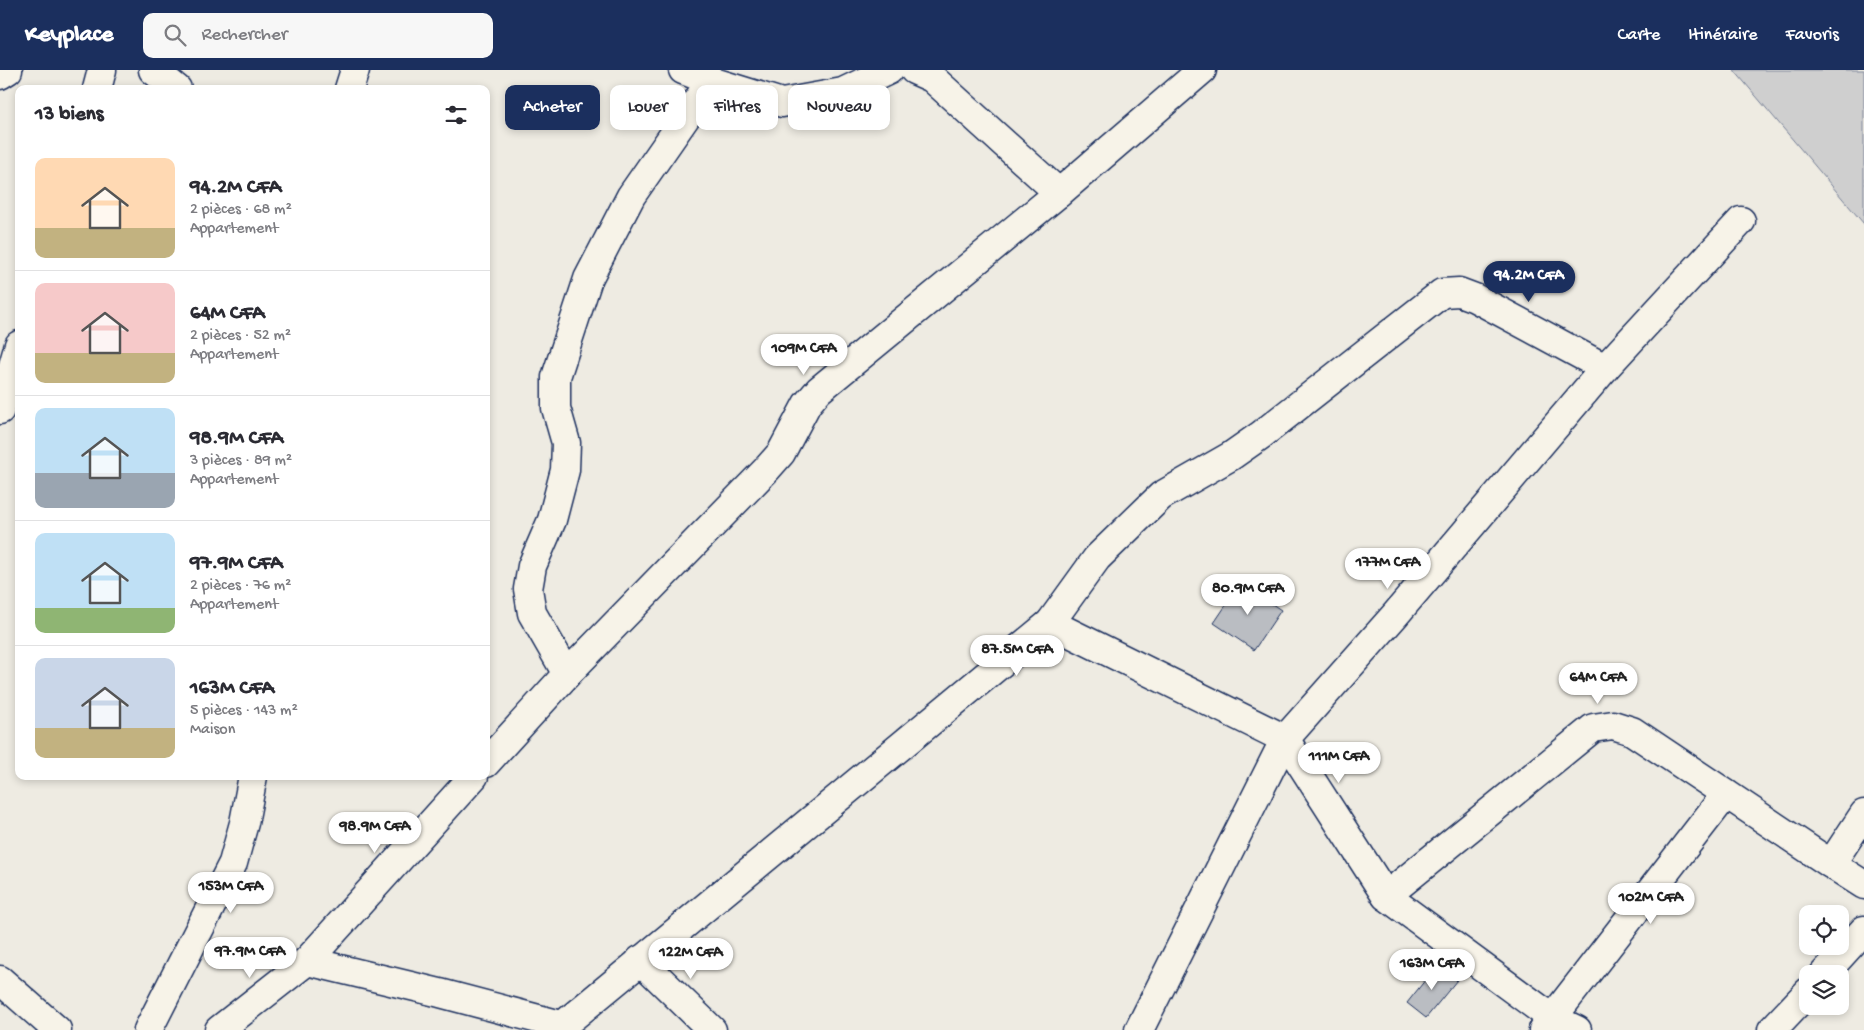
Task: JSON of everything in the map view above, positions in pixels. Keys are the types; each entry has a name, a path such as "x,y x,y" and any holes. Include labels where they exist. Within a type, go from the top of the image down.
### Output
{"street":[{"path":"0,75 8,70"},
{"path":"98,85 102,70"},
{"path":"154,70 172,85"},
{"path":"350,85 355,70"},
{"path":"683,70 782,103 843,92 889,70"},
{"path":"914,70 932,78 1060,193"},
{"path":"490,759 567,674 766,470 781,453 807,404 819,390 1060,193 1202,70"},
{"path":"567,674 532,612 528,589 532,566 552,520 565,470 566,442 556,408 556,377 588,279 631,196 712,81"},
{"path":"1139,1030 1285,739 1402,606 1604,368 1740,220"},
{"path":"307,961 440,993 559,1027 1050,623 1097,558 1161,496 1231,456 1261,435 1442,293 1459,292 1475,298 1604,368"},
{"path":"0,410 15,359"},
{"path":"1050,623 1285,739 1386,896 1547,1024 1577,1030"},
{"path":"1386,896 1593,728 1613,725 1632,731 1864,885"},
{"path":"148,1030 233,863 244,823 252,780"},
{"path":"218,1030 307,961 470,780"},
{"path":"1547,1024 1726,794"},
{"path":"1831,864 1864,814"},
{"path":"1832,965 1864,930"},
{"path":"640,960 712,1030"},
{"path":"0,980 57,1030"},
{"path":"1772,1030 1799,1002"}],"shaded area":[{"path":"1734,70 1864,70 1864,224"}],"building":[{"path":"1241,583 1281,610 1254,650 1214,623"},
{"path":"1438,964 1457,980 1426,1018 1407,1003"}]}
